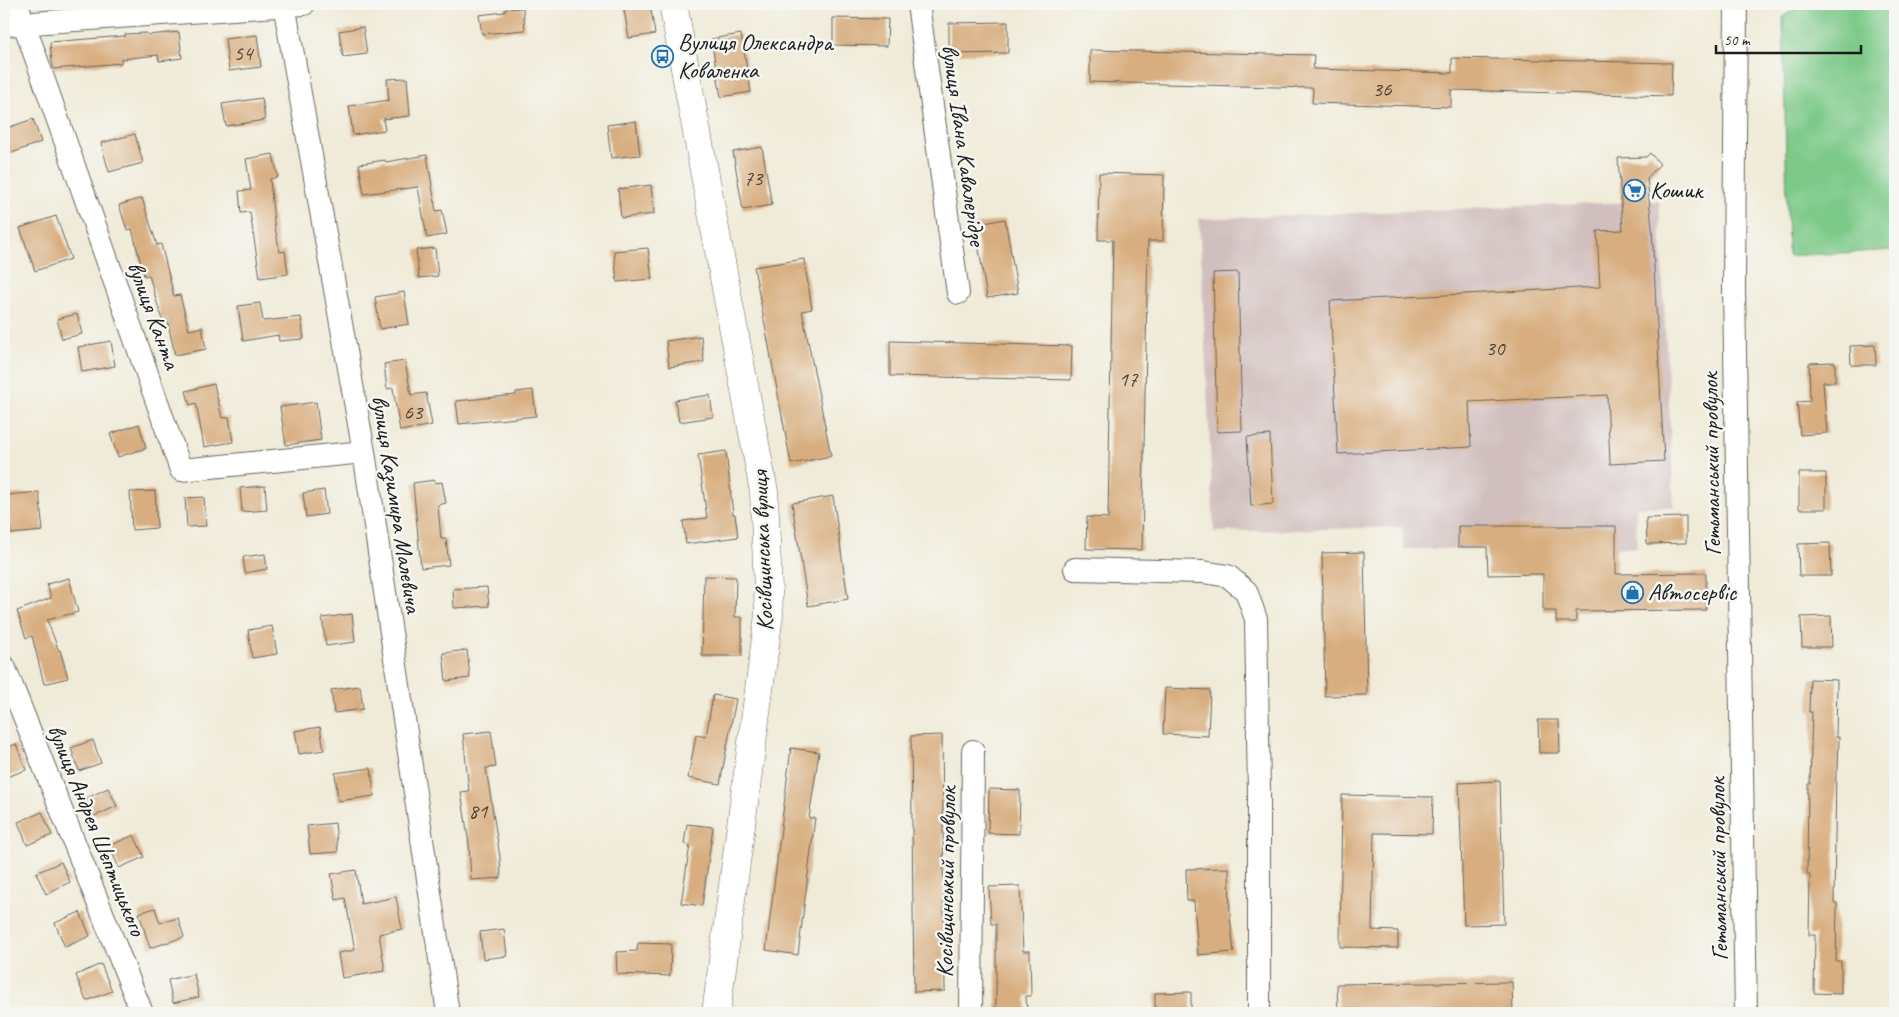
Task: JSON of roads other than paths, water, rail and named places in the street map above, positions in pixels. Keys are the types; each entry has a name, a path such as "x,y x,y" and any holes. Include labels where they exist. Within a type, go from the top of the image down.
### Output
{"street":[{"path":"15,17 291,4"},
{"name":"вулиця Казимира Малевича","path":"291,4 364,452 448,1013"},
{"name":"Косівщинська вулиця","path":"673,4 764,492 769,615 716,1013"},
{"name":"вулиця Івана Кавалерідзе","path":"918,4 958,293"},
{"path":"1736,4 1741,4"},
{"name":"Гетьманський провулок","path":"1736,4 1734,289 1746,1013"},
{"name":"вулиця Канта","path":"15,17 181,470 364,452"},
{"path":"1075,569 1203,572 1228,576 1246,591 1256,619 1259,792 1259,1013"},
{"name":"вулиця Андрея Шептицького","path":"4,666 142,1013"},
{"name":"Косівщинський провулок","path":"970,1013 973,751"}],"place":[{"name":"Вулиця Олександра Коваленка","path":"662,56"},
{"name":"Кошик","path":"1634,190"},
{"name":"Автосервіс","path":"1632,592"}]}
